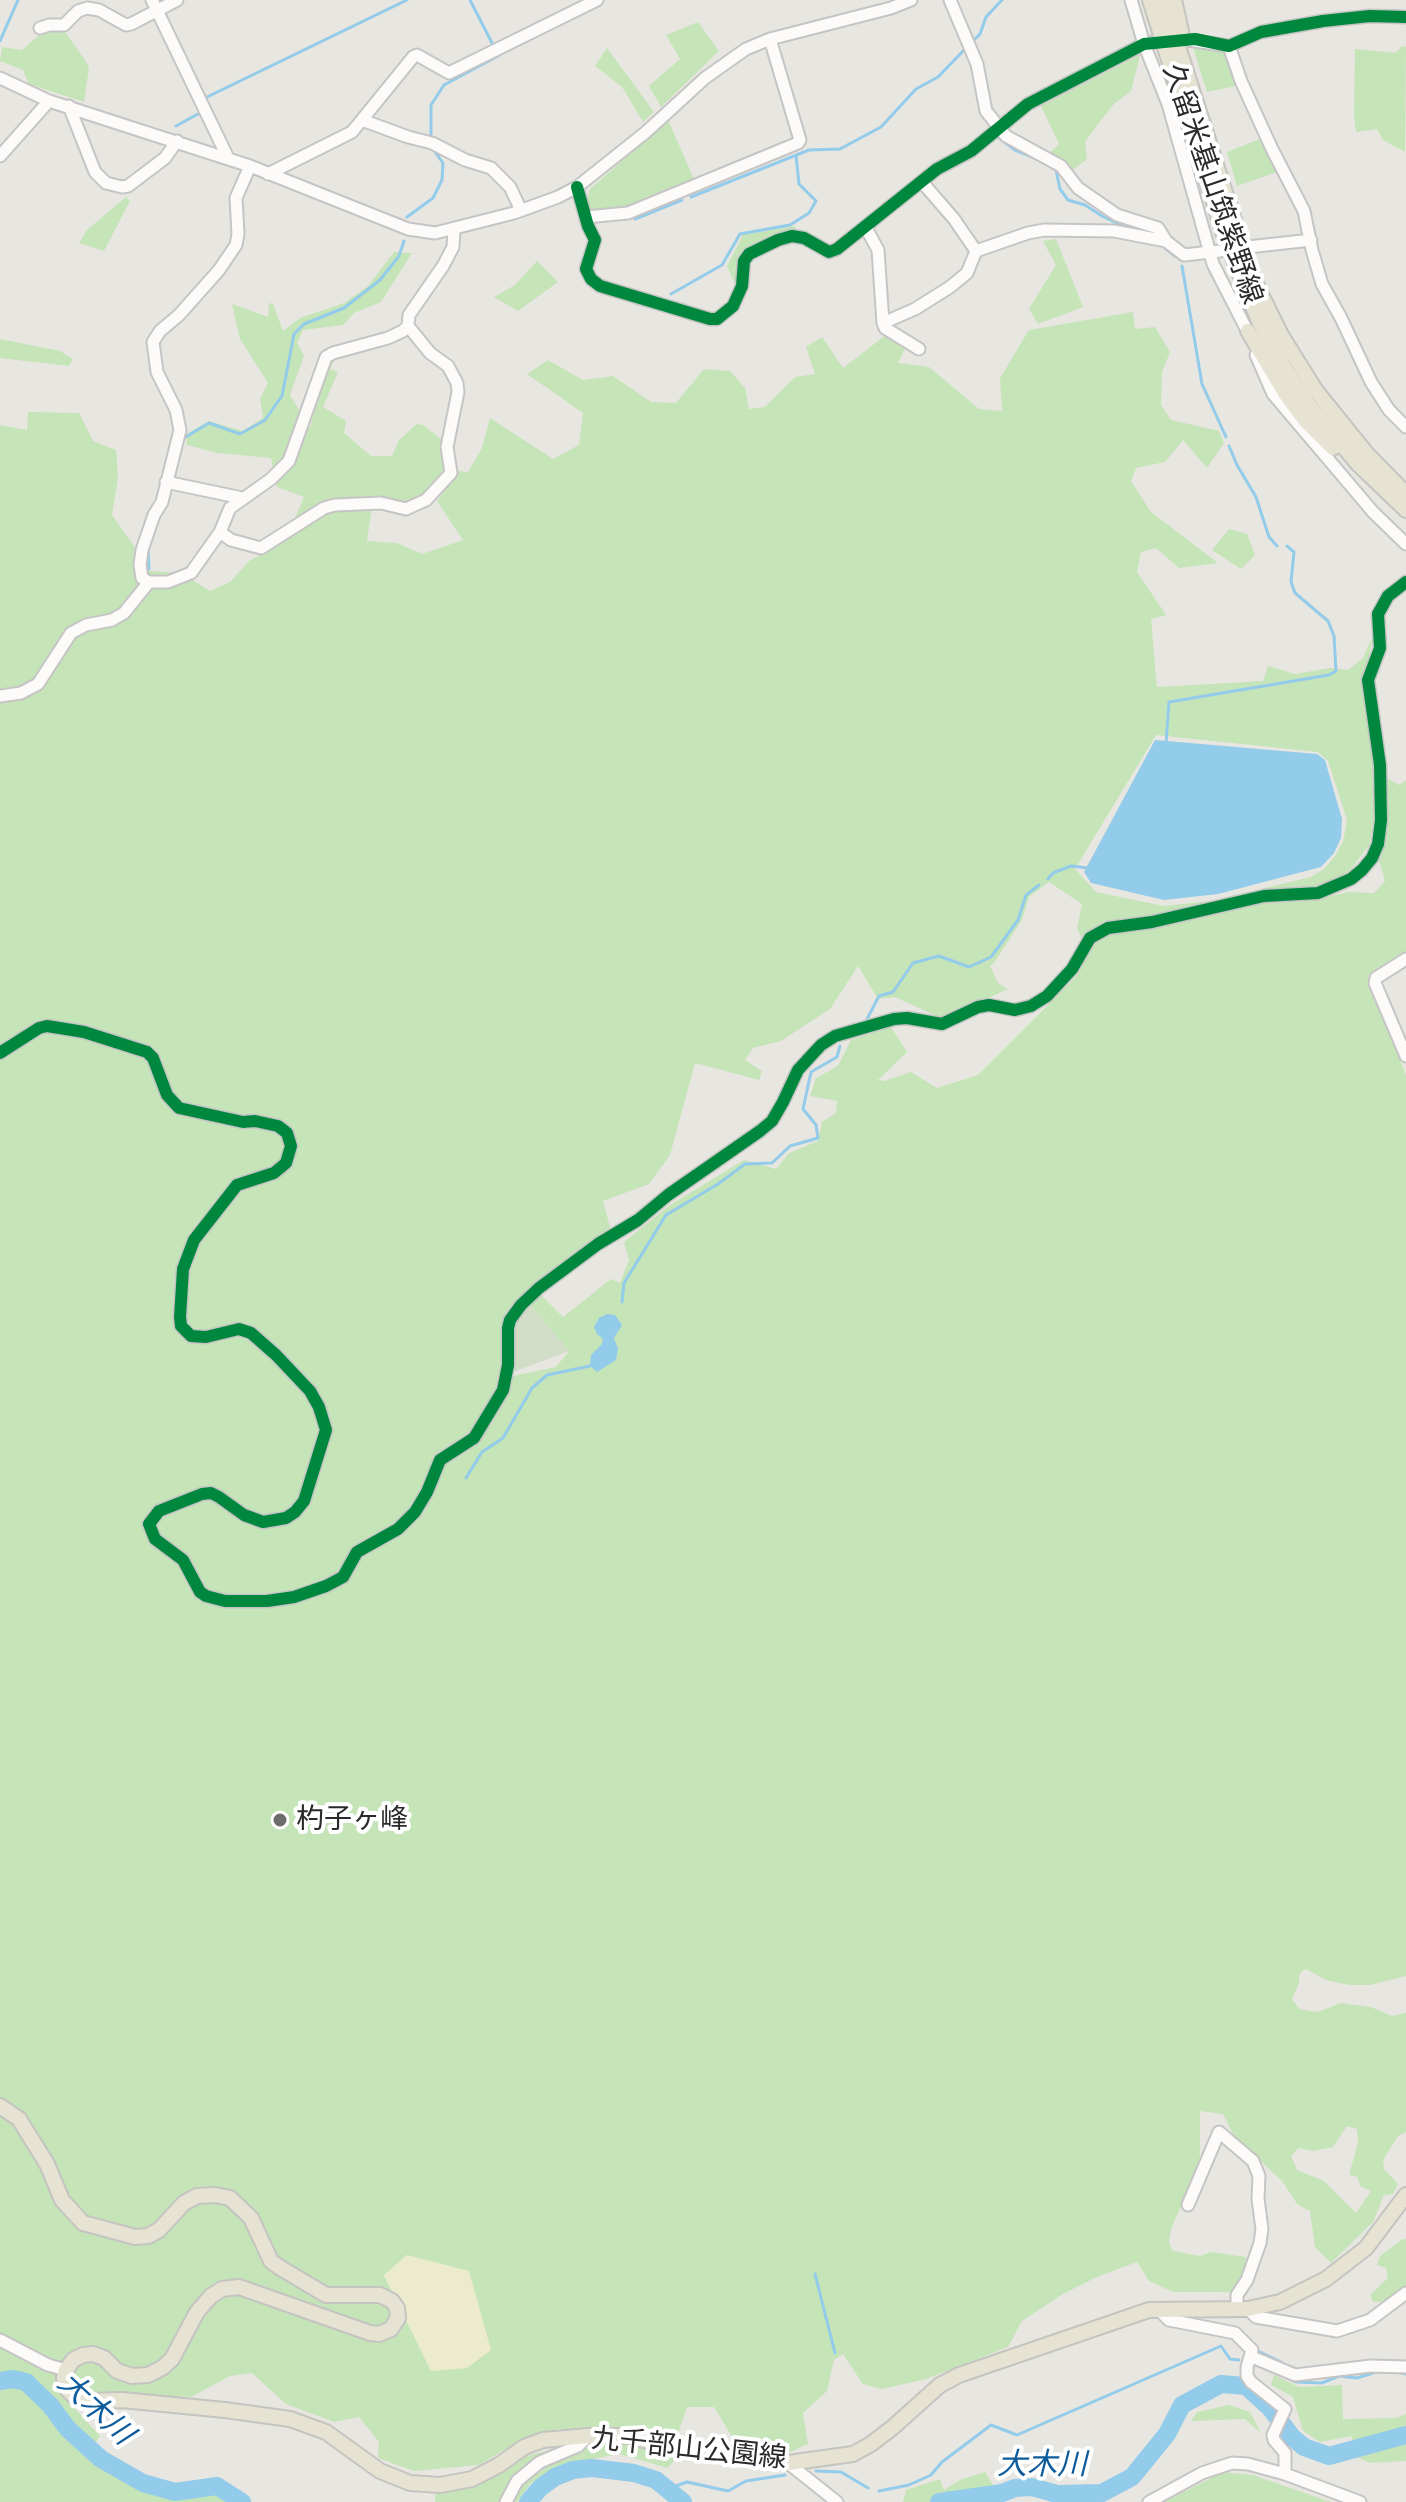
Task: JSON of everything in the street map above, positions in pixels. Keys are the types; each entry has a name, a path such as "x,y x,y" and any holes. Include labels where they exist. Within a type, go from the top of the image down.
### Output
{"main road":[{"name":"久留米基山筑紫野線","path":"1150,0 1224,235 1259,321 1307,403 1374,480 1406,510"},
{"path":"1163,0 1252,276 1289,348 1316,391 1366,453 1406,494"},
{"path":"1174,0 1206,139"},
{"path":"1248,331 1305,420 1340,455 1374,480"},
{"path":"0,2106 19,2119 47,2164 62,2200 83,2223 135,2237 148,2236 159,2230 184,2203 197,2196 230,2198 251,2218 271,2261 279,2267 326,2295 380,2295 392,2301 397,2308 398,2318 391,2329 379,2334 239,2287 222,2289 197,2312 172,2359 162,2368 148,2375 132,2376 117,2371 104,2358 93,2354 73,2360 66,2370"},
{"name":"九千部山公園線","path":"66,2370 67,2389 76,2398 88,2401 122,2400 290,2419 326,2432 380,2471 410,2483 440,2485 472,2479 524,2447 543,2440 588,2436 628,2436 675,2448 788,2463 853,2454 871,2444 940,2385 959,2375 1134,2314 1159,2310 1242,2310 1280,2302 1326,2279 1366,2248 1406,2195"}],"street":[{"path":"40,28 64,25 78,11 87,8 99,10 126,25 131,24 154,5 177,0"},
{"path":"268,174 352,132 413,57 417,55 449,73 597,0"},
{"path":"0,78 49,101 228,158 408,229 435,233 521,210 577,187 646,132 715,69 746,49 770,39 911,0"},
{"path":"950,0 977,64 986,111 1006,136 1061,166 1078,188 1105,208 1158,228 1166,241 1184,255 1214,251"},
{"path":"1131,0 1150,43 1226,293 1248,331 1273,394 1373,512 1406,544"},
{"path":"154,5 228,158"},
{"path":"1188,40 1229,46 1261,32 1323,21 1370,16 1406,17"},
{"path":"586,217 628,213 798,143 800,140 770,39"},
{"path":"577,187 595,240 586,269 591,279 600,286 710,319 722,317 733,306 742,286 744,261 749,254 792,236 804,238 829,252 866,228 877,215 937,169 971,151 1028,104 1150,43"},
{"path":"1229,46 1241,81 1304,211 1322,284 1371,382 1389,410 1406,427"},
{"path":"0,156 49,101"},
{"path":"69,106 95,172 106,183 128,186 165,158 177,141"},
{"path":"362,120 432,143 465,160 491,168 510,187 521,210"},
{"path":"250,166 236,198 236,245 219,270 153,342 157,372 179,419 180,430 162,502 142,550 142,578 149,582 168,582 191,573 220,532 230,508 271,479 289,461 326,357 388,338 408,326 409,315 453,247 454,230"},
{"path":"922,182 976,251"},
{"path":"866,228 878,250 885,328 919,349"},
{"path":"883,323 915,309 950,287 967,273 976,251 1028,233 1044,230 1114,231 1166,241"},
{"path":"1248,247 1311,240"},
{"path":"220,532 231,540 261,548 324,508 335,505 381,503 406,509 426,500 451,473 447,447 457,383 448,366 430,353 408,326"},
{"path":"166,482 242,498"},
{"path":"0,696 21,693 38,684 71,633 124,613 149,582"},
{"path":"0,1053 39,1028 47,1026 84,1032 147,1052 153,1058 167,1095 179,1108 278,1126 287,1133 291,1146 286,1163 274,1173 237,1185 194,1240 183,1269 180,1317 185,1332 198,1338 239,1329 251,1333 310,1391 326,1430 304,1501 286,1518 263,1522 244,1515 211,1493 202,1494 159,1511 149,1524 155,1539 183,1560 200,1592 206,1596 225,1601 267,1601 294,1597 343,1577 357,1552 398,1529 415,1512 440,1460 474,1438 503,1390 508,1365 508,1328 521,1305 598,1244 638,1220 772,1121 798,1070 821,1045 835,1036 894,1019 942,1024 989,1005 1015,1010 1031,1006 1047,996 1072,969 1090,938 1098,932 1264,896 1318,893 1341,884 1362,870 1378,844 1381,820 1380,765 1368,680 1380,648 1378,614 1388,596 1406,582"},
{"path":"1406,959 1376,978 1375,983 1406,1056"},
{"path":"1188,2205 1219,2132 1253,2161 1259,2176 1262,2229 1247,2280 1237,2295 1242,2310 1256,2317 1337,2331 1370,2320 1406,2293"},
{"path":"1159,2310 1169,2320 1235,2333 1252,2350 1247,2376 1285,2409 1273,2435 1285,2453 1285,2474"},
{"path":"0,2340 48,2365 66,2370"},
{"path":"1252,2357 1295,2375 1371,2366 1406,2367"},
{"path":"506,2502 517,2481 540,2462 578,2446 588,2436"},
{"path":"788,2463 837,2502"},
{"path":"1149,2502 1221,2465 1248,2464 1285,2474 1360,2502"}],"green space":[{"path":"698,22 719,51 661,107 649,86 680,59 666,35"},
{"path":"47,28 62,28 89,68 84,102 29,84 23,70 0,61 2,47 22,50"},
{"path":"1192,44 1224,50 1240,85 1207,92"},
{"path":"1402,46 1406,47 1405,152 1383,140 1377,129 1356,132 1354,116 1355,49 1396,53"},
{"path":"607,48 654,112 643,122 622,87 595,66"},
{"path":"1140,55 1131,91 1114,104 1098,124 1085,142 1087,159 1070,172 1048,154 1059,144 1041,106"},
{"path":"668,120 694,179 623,210 596,213 590,209 587,199 590,189"},
{"path":"1260,139 1277,172 1237,186 1227,152"},
{"path":"126,197 130,201 104,251 79,243 87,230"},
{"path":"795,226 797,234 747,251 736,286 727,266 743,235"},
{"path":"1056,239 1083,307 1038,324 1029,309 1056,265 1043,241"},
{"path":"394,252 412,253 381,302 354,313 343,325 303,330 297,343 304,356 290,395 310,428 327,362 337,355 330,369 338,372 323,407 346,421 344,433 371,456 392,456 399,440 417,424 441,439 444,469 421,496 407,503 373,499 367,541 397,543 422,554 463,540 437,501 459,471 468,472 482,448 490,418 553,459 579,445 583,413 527,374 548,360 583,380 613,376 651,402 676,403 704,369 730,371 745,388 749,409 765,407 795,377 815,374 806,347 822,337 843,368 886,335 906,346 898,363 929,367 979,409 1002,411 1000,378 1029,330 1133,312 1135,329 1155,327 1170,352 1162,372 1161,405 1171,420 1219,431 1224,443 1207,468 1183,440 1165,462 1136,468 1131,481 1151,512 1218,563 1179,568 1156,548 1141,552 1137,572 1166,615 1151,619 1157,687 1263,681 1268,666 1295,674 1330,668 1348,670 1363,658 1373,635 1365,678 1379,783 1370,844 1348,873 1317,888 1322,898 1349,892 1374,893 1385,881 1379,860 1385,845 1386,778 1399,785 1406,780 1406,954 1368,976 1406,1075 1406,1976 1370,1985 1349,1985 1326,1980 1306,1969 1300,1973 1292,1999 1299,2009 1318,2012 1341,2003 1371,2007 1392,2016 1406,2013 1406,2132 1398,2136 1383,2160 1384,2169 1398,2184 1393,2194 1384,2195 1373,2222 1331,2263 1315,2247 1310,2211 1298,2205 1282,2181 1234,2136 1223,2114 1200,2111 1200,2162 1171,2229 1169,2243 1173,2251 1200,2256 1211,2252 1246,2257 1243,2279 1231,2292 1173,2292 1149,2281 1137,2262 1063,2294 1022,2321 1008,2347 926,2379 882,2389 863,2384 843,2354 834,2360 827,2391 803,2413 808,2444 790,2452 766,2451 734,2440 714,2407 687,2407 677,2436 557,2429 517,2442 479,2465 414,2471 378,2458 379,2442 359,2417 334,2422 286,2404 252,2373 230,2376 191,2397 101,2393 70,2403 100,2436 89,2452 136,2489 169,2498 218,2492 233,2502 0,2502 0,425 27,430 28,412 79,413 93,441 116,450 118,478 112,515 134,546 136,570 181,573 210,591 230,582 249,561 285,542 304,497 277,487 271,458 218,453 187,445 186,434 209,421 243,431 263,418 260,399 268,383 240,339 232,304 268,317 269,303 273,304 283,331 300,318 344,303 368,286","holes":["1156,735 1318,752 1328,761 1347,820 1343,842 1335,856 1324,869 1311,877 1210,901 1164,906 1096,892 1075,869","1049,882 1082,904 1077,928 1089,954 1075,978 978,1075 937,1088 911,1072 878,1080 907,1052 891,1027 851,1040 838,1066 816,1078 810,1096 837,1101 836,1113 822,1122 818,1141 789,1153 776,1169 744,1160 670,1205 624,1242 629,1260 620,1283 611,1279 563,1317 541,1295 530,1305 569,1351 556,1367 512,1376 501,1362 503,1321 521,1298 611,1231 603,1201 649,1184 670,1155 695,1063 759,1080 762,1071 745,1060 753,1048 781,1041 830,1009 858,966 878,999 895,997 943,1019 1008,989 998,983 990,966 1022,920 1029,897","1347,2126 1357,2129 1358,2143 1349,2175 1357,2177 1361,2187 1371,2191 1356,2213 1324,2181 1297,2170 1291,2156 1299,2148 1313,2151 1333,2147","384,2275 467,2368 431,2370"]},
{"path":"537,261 558,282 518,311 494,297 515,285"},
{"path":"0,339 60,351 73,359 69,366 0,358"},
{"path":"1229,529 1247,534 1255,555 1241,569 1212,550"},
{"path":"530,1305 569,1351 513,1372 514,1323"},
{"path":"1406,2239 1406,2287 1385,2302 1373,2302 1370,2295 1388,2278 1386,2268 1377,2265 1380,2256"},
{"path":"1274,2375 1299,2387 1342,2385 1343,2419 1396,2418 1406,2414 1406,2461 1370,2463 1352,2455 1352,2436 1320,2442 1303,2431 1293,2397 1271,2385"},
{"path":"1229,2405 1250,2412 1261,2433 1245,2419 1191,2421 1197,2412"},
{"path":"575,2443 629,2444 677,2457 668,2468 619,2454 565,2464 531,2483 517,2502 435,2502 436,2491 474,2487 523,2457"},
{"path":"985,2472 1001,2498 999,2502 903,2502 906,2490 940,2479 944,2490 962,2479"},
{"path":"1223,2472 1253,2475 1331,2502 1164,2502"}],"sand":[{"path":"407,2255 469,2271 491,2350 467,2368 431,2371 384,2275"}],"water":[{"path":"1155,740 1317,754 1325,760 1342,819 1341,838 1334,853 1321,867 1218,894 1164,900 1091,883 1084,872"},
{"path":"607,1314 615,1315 622,1325 614,1338 618,1349 616,1360 597,1372 590,1366 591,1355 603,1339 594,1327 599,1318"}],"waterway":[{"path":"0,41 18,0"},
{"path":"206,101 205,98 407,0"},
{"path":"470,0 492,43"},
{"path":"973,41 980,34 986,17 1002,0"},
{"path":"691,197 809,150 840,149 881,127 916,89 938,77 965,49"},
{"path":"431,136 431,105 444,85 498,56"},
{"path":"176,126 198,114"},
{"path":"998,137 1015,150 1035,158"},
{"path":"407,217 433,198 442,180 443,163 433,149"},
{"path":"671,294 722,265 740,234 790,225 809,213 816,201 799,184 796,155"},
{"path":"1052,167 1068,200 1085,205 1129,229 1143,227"},
{"path":"635,219 682,200"},
{"path":"181,448 184,438 209,423 240,434 265,420 282,396 294,334 304,324 344,308 380,280 399,256 404,241"},
{"path":"1165,248 1175,256"},
{"path":"1182,266 1202,384 1226,437"},
{"path":"1229,446 1256,497 1269,537 1277,546"},
{"path":"1166,743 1169,702 1329,675 1336,671 1334,636 1328,621 1295,593 1291,582 1294,552 1287,546"},
{"path":"148,548 149,569"},
{"path":"1048,879 1053,873 1071,866 1088,868"},
{"path":"866,1021 879,996 893,992 913,963 939,956 969,967 991,957 1018,920 1026,895 1039,885"},
{"path":"622,1302 624,1283 666,1215 745,1164 772,1163 790,1146 818,1138 816,1125 803,1109 811,1072 837,1057 840,1046"},
{"path":"466,1478 482,1452 503,1438 532,1388 547,1375 590,1366"},
{"path":"815,2274 835,2353"},
{"path":"879,2491 909,2485 931,2475 942,2462 991,2425 1017,2435 1221,2346 1230,2359 1239,2360"},
{"path":"1260,2352 1281,2362"},
{"path":"1291,2378 1296,2382 1322,2383 1339,2376 1357,2378 1379,2371"},
{"path":"1394,2371 1406,2374"},
{"name":"大木川","path":"0,2381 13,2379 26,2382 50,2405 68,2429 101,2459 143,2483 175,2492 217,2486 242,2502"},
{"name":"大木川","path":"939,2502 1032,2487 1057,2494 1102,2493 1132,2477 1167,2434 1182,2405 1221,2384 1246,2386 1271,2409 1292,2437 1304,2447 1329,2456 1406,2435"},
{"name":"大木川","path":"528,2502 555,2477 573,2470 592,2468 634,2473 656,2480 683,2502"},
{"path":"816,2471 841,2472 868,2488"},
{"path":"656,2480 676,2486 687,2482 728,2491 746,2481 785,2475"}],"cycle path":[{"path":"577,187 595,240 586,269 591,279 600,286 717,319 733,306 742,286 744,261 749,254 792,236 804,238 829,252 837,249 937,169 971,151 1028,104 1144,44 1195,39 1229,46 1261,32 1323,21 1370,16 1406,17"},
{"path":"0,1053 39,1028 47,1026 84,1032 147,1052 153,1058 167,1095 179,1108 278,1126 287,1133 291,1146 286,1163 274,1173 237,1185 194,1240 183,1269 180,1317 181,1326 191,1336 206,1337 239,1329 251,1333 310,1391 326,1430 304,1501 286,1518 263,1522 244,1515 211,1493 202,1494 159,1511 149,1524 155,1539 183,1560 200,1592 206,1596 225,1601 267,1601 294,1597 343,1577 357,1552 398,1529 415,1512 440,1460 474,1438 503,1390 508,1365 508,1328 521,1305 598,1244 638,1220 772,1121 798,1070 821,1045 835,1036 894,1019 942,1024 978,1007 989,1005 1015,1010 1031,1006 1047,996 1072,969 1090,938 1108,928 1152,922 1264,896 1318,893 1351,879 1362,870 1378,844 1381,820 1380,765 1368,680 1380,648 1378,614 1388,596 1406,582"}],"place":[{"name":"杓子ヶ峰","path":"280,1820"}]}
